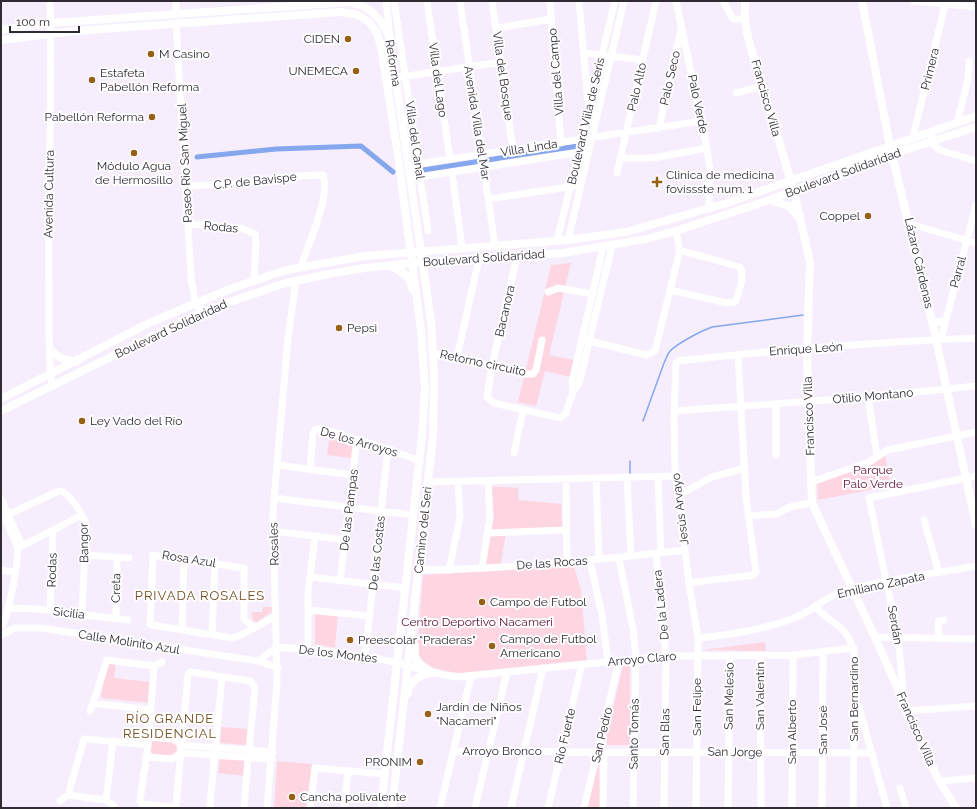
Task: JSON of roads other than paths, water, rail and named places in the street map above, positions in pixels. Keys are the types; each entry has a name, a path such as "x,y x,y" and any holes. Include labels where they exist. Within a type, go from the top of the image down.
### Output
{"main road":[{"name":"Francisco Villa","path":"745,1 745,19 762,86 794,191 810,262 807,349 812,503 852,589 876,636 906,709 940,781 956,808"},
{"name":"Lázaro Cárdenas","path":"862,1 890,146 933,322 939,340 946,389 976,525"},
{"name":"Reforma","path":"1,30 51,23 209,12 293,3 349,2 365,7 376,15 385,27 390,39 422,252"},
{"path":"179,23 207,18 209,12"},
{"name":"Reforma","path":"1,40 51,33 146,25 345,12 358,15 369,22 375,29 379,39 411,253"},
{"path":"146,25 151,21 172,19 174,14"},
{"path":"390,106 399,105"},
{"name":"Boulevard Solidaridad","path":"1,399 76,362 149,323 196,302 254,279 301,266 365,256 568,240 626,232 709,209 976,116"},
{"name":"Boulevard Solidaridad","path":"1,411 202,312 251,294 296,280 412,263 556,254 608,247 676,231 976,127"},
{"path":"766,189 769,200 790,206 802,222"},
{"name":"Camino del Seri","path":"392,808 433,436 433,353 422,252"},
{"name":"Camino del Seri","path":"381,808 420,461 425,389 421,330 411,253"},
{"path":"389,266 405,274 409,279 415,314 421,330"},
{"path":"933,322 945,322"},
{"path":"50,350 61,358 76,362"},
{"path":"413,620 416,630 414,657 419,664 432,673"},
{"path":"403,714 408,691 412,683 421,675 432,673"}],"street":[{"name":"Avenida Cultura","path":"50,1 51,33 48,217 52,387"},
{"path":"174,14 176,1"},
{"path":"386,1 390,39"},
{"name":"Villa del Canal","path":"394,1 428,231"},
{"name":"Villa del Lago","path":"427,1 450,159"},
{"name":"Avenida Villa del Mar","path":"460,1 468,67 495,246"},
{"name":"Villa del Bosque","path":"492,1 514,150"},
{"name":"Villa del Campo","path":"550,1 561,143"},
{"path":"579,1 589,109"},
{"name":"Boulevard Viila de Seris","path":"557,241 615,1"},
{"name":"Boulevard Viila de Seris","path":"568,240 624,1"},
{"name":"Palo Alto","path":"617,173 656,1"},
{"name":"Palo Verde","path":"676,1 707,148 710,171 709,209"},
{"path":"723,1 733,19 745,19"},
{"path":"914,1 946,2 976,7"},
{"name":"Primera","path":"913,137 946,2"},
{"path":"293,3 294,15"},
{"path":"497,28 551,19"},
{"name":"Paseo Rio San Miguel","path":"179,23 191,277 196,302 202,312"},
{"name":"Palo Seco","path":"659,128 682,28"},
{"path":"584,53 643,60"},
{"path":"395,78 501,62"},
{"path":"957,123 972,76 969,62"},
{"path":"736,93 762,86"},
{"name":"Villa Linda","path":"418,164 701,121"},
{"path":"930,132 932,142 940,150 976,161"},
{"path":"620,158 652,158 707,148"},
{"name":"Villa Linda","path":"420,177 483,166 589,151"},
{"path":"452,172 462,248"},
{"name":"C.P. de Bavispe","path":"187,186 231,184 297,176 323,175 324,193 321,206 301,266"},
{"path":"489,199 581,185"},
{"name":"Parral","path":"939,340 976,205"},
{"name":"Rodas","path":"188,224 241,228 255,234 254,279"},
{"path":"910,224 976,243"},
{"path":"586,340 646,355 652,353 657,346 680,250 676,231"},
{"path":"586,340 608,247"},
{"path":"670,290 727,303 735,302 738,294 742,274 740,267 680,250"},
{"name":"Bacanora","path":"492,366 518,256"},
{"path":"457,357 479,259"},
{"path":"586,340 593,294 603,268"},
{"name":"Rosales","path":"268,808 278,668 273,531 274,498 288,338 296,280"},
{"path":"548,292 558,288 593,294"},
{"name":"Enrique León","path":"676,363 678,361 738,354 976,338"},
{"name":"Retorno circuito","path":"433,353 457,357 524,374 532,374 536,370 542,340"},
{"name":"Retorno circuito","path":"492,366 487,393 489,400 523,410 560,418 566,413 573,392 579,384 586,340"},
{"path":"689,583 755,574 748,516 738,354"},
{"name":"Jesús Arvayo","path":"676,363 674,411 676,476 689,583 698,638 697,655"},
{"name":"Otilio Montano","path":"674,411 808,402 976,386"},
{"path":"868,397 877,456"},
{"path":"776,404 776,455"},
{"path":"514,453 523,410"},
{"name":"De los Arroyos","path":"310,470 313,433 317,428 388,449 420,461"},
{"path":"811,482 864,464 888,450 976,432"},
{"name":"De las Pampas","path":"340,581 358,440"},
{"name":"De las Costas","path":"365,657 388,449"},
{"path":"277,465 353,475"},
{"path":"679,495 712,477 745,468"},
{"path":"428,482 676,476"},
{"path":"966,478 976,476"},
{"name":"De la Ladera","path":"658,477 658,553 666,656"},
{"path":"596,478 600,560"},
{"path":"627,478 631,556"},
{"name":"Serdán","path":"906,709 898,637 869,499 870,497 966,478"},
{"path":"566,479 567,562"},
{"path":"482,568 488,533 490,505 488,481"},
{"path":"449,570 460,518 458,482"},
{"name":"Bangor","path":"4,515 62,490 66,492 82,515 86,525 82,615"},
{"path":"274,498 413,515"},
{"path":"1,499 4,515 20,546 14,572 9,608 2,626"},
{"path":"748,516 776,514 790,507 812,503"},
{"path":"20,546 82,515"},
{"path":"924,520 939,573"},
{"name":"Rodas","path":"50,611 53,530"},
{"path":"488,533 566,530"},
{"path":"273,531 345,540"},
{"path":"308,649 310,577 315,536"},
{"name":"De las Rocas","path":"418,570 449,570 590,561 685,550"},
{"path":"85,555 129,558"},
{"name":"Rosa Azul","path":"182,630 150,624 153,555 242,567 245,570 244,619 253,627"},
{"name":"Creta","path":"116,619 117,557"},
{"name":"Santo Tomás","path":"619,558 633,629 636,659 633,808"},
{"path":"184,559 182,630 232,638 241,635 253,627 276,616"},
{"path":"590,561 602,615 608,662"},
{"path":"212,634 215,563"},
{"name":"Emiliano Zapata","path":"698,638 729,635 799,616 826,598 852,589 976,566"},
{"path":"1,570 14,572"},
{"path":"310,577 406,588"},
{"name":"San Bernardino","path":"815,606 842,628 854,648 856,658 853,808"},
{"name":"Sicilia","path":"9,608 128,620"},
{"path":"308,610 370,616"},
{"path":"939,638 938,623 939,621 944,620"},
{"name":"Calle Molinito Azul","path":"1,635 15,628 35,628 258,661 278,668"},
{"path":"876,636 976,639"},
{"path":"258,661 277,647"},
{"name":"De los Montes","path":"277,647 308,649 365,657 408,666"},
{"name":"Arroyo Claro","path":"408,666 432,673 458,677 666,656 793,655 854,648"},
{"name":"San José","path":"822,808 823,652"},
{"name":"San Felipe","path":"696,808 697,655"},
{"name":"San Melesio","path":"728,808 730,655"},
{"name":"San Valentín","path":"760,655 761,808"},
{"name":"San Alberto","path":"792,808 793,655"},
{"name":"San Blas","path":"664,808 666,656"},
{"path":"90,711 105,659 154,666 162,662"},
{"name":"San Pedro","path":"584,808 601,752 619,661"},
{"name":"Rio Fuerte","path":"548,808 582,664"},
{"path":"154,666 148,745 141,802 173,807 176,805 181,753 181,732 188,674 192,672 251,681 255,686 249,750"},
{"path":"511,808 543,668"},
{"path":"475,808 507,672"},
{"path":"440,808 471,676"},
{"path":"211,808 222,677"},
{"path":"854,702 859,707 888,808"},
{"path":"93,703 150,710"},
{"path":"906,709 976,706"},
{"path":"173,739 181,732"},
{"path":"148,737 173,739 181,745 248,758 272,756"},
{"path":"60,801 68,795 84,740 87,738 148,745"},
{"path":"106,800 113,741"},
{"path":"146,757 172,759 181,753 249,750 272,756"},
{"name":"Arroyo Bronco","path":"453,751 601,752"},
{"name":"San Jorge","path":"601,752 697,751 872,754"},
{"path":"601,752 603,808"},
{"path":"244,808 248,758"},
{"path":"310,808 314,769 385,774"},
{"path":"344,808 348,771"},
{"path":"940,781 976,778"},
{"path":"900,788 906,808"},
{"path":"68,795 106,800 114,806"}],"waterway":[{"path":"197,157 276,149 361,146 393,172"},
{"path":"423,170 578,146"},
{"path":"643,421 667,356 678,344 712,327 803,315"},
{"path":"630,461 630,474"}],"place":[{"name":"CIDEN","path":"348,39"},
{"name":"M Casino","path":"151,54"},
{"name":"UNEMECA","path":"356,71"},
{"name":"Estafeta Pabellón Reforma","path":"92,80"},
{"name":"Pabellón Reforma","path":"152,117"},
{"name":"Módulo Agua de Hermosillo","path":"134,153"},
{"name":"Clinica de medicina fovissste num. 1","path":"657,182"},
{"name":"Coppel","path":"868,216"},
{"name":"Pepsi","path":"339,328"},
{"name":"Ley Vado del Río","path":"82,421"},
{"name":"Campo de Futbol","path":"482,602"},
{"name":"Preescolar \"Praderas\"","path":"350,640"},
{"name":"Campo de Futbol Americano","path":"492,646"},
{"name":"Jardín de Niños \"Nacameri\"","path":"428,714"},
{"name":"PRONIM","path":"420,762"},
{"name":"Cancha polivalente","path":"292,797"}],"district":[{"name":"PRIVADA ROSALES","path":"200,595"},
{"name":"RÍO GRANDE RESIDENCIAL","path":"170,726"}],"park label":[{"name":"Parque Palo Verde","path":"873,477"},
{"name":"Centro Deportivo Nacameri","path":"477,622"}]}
